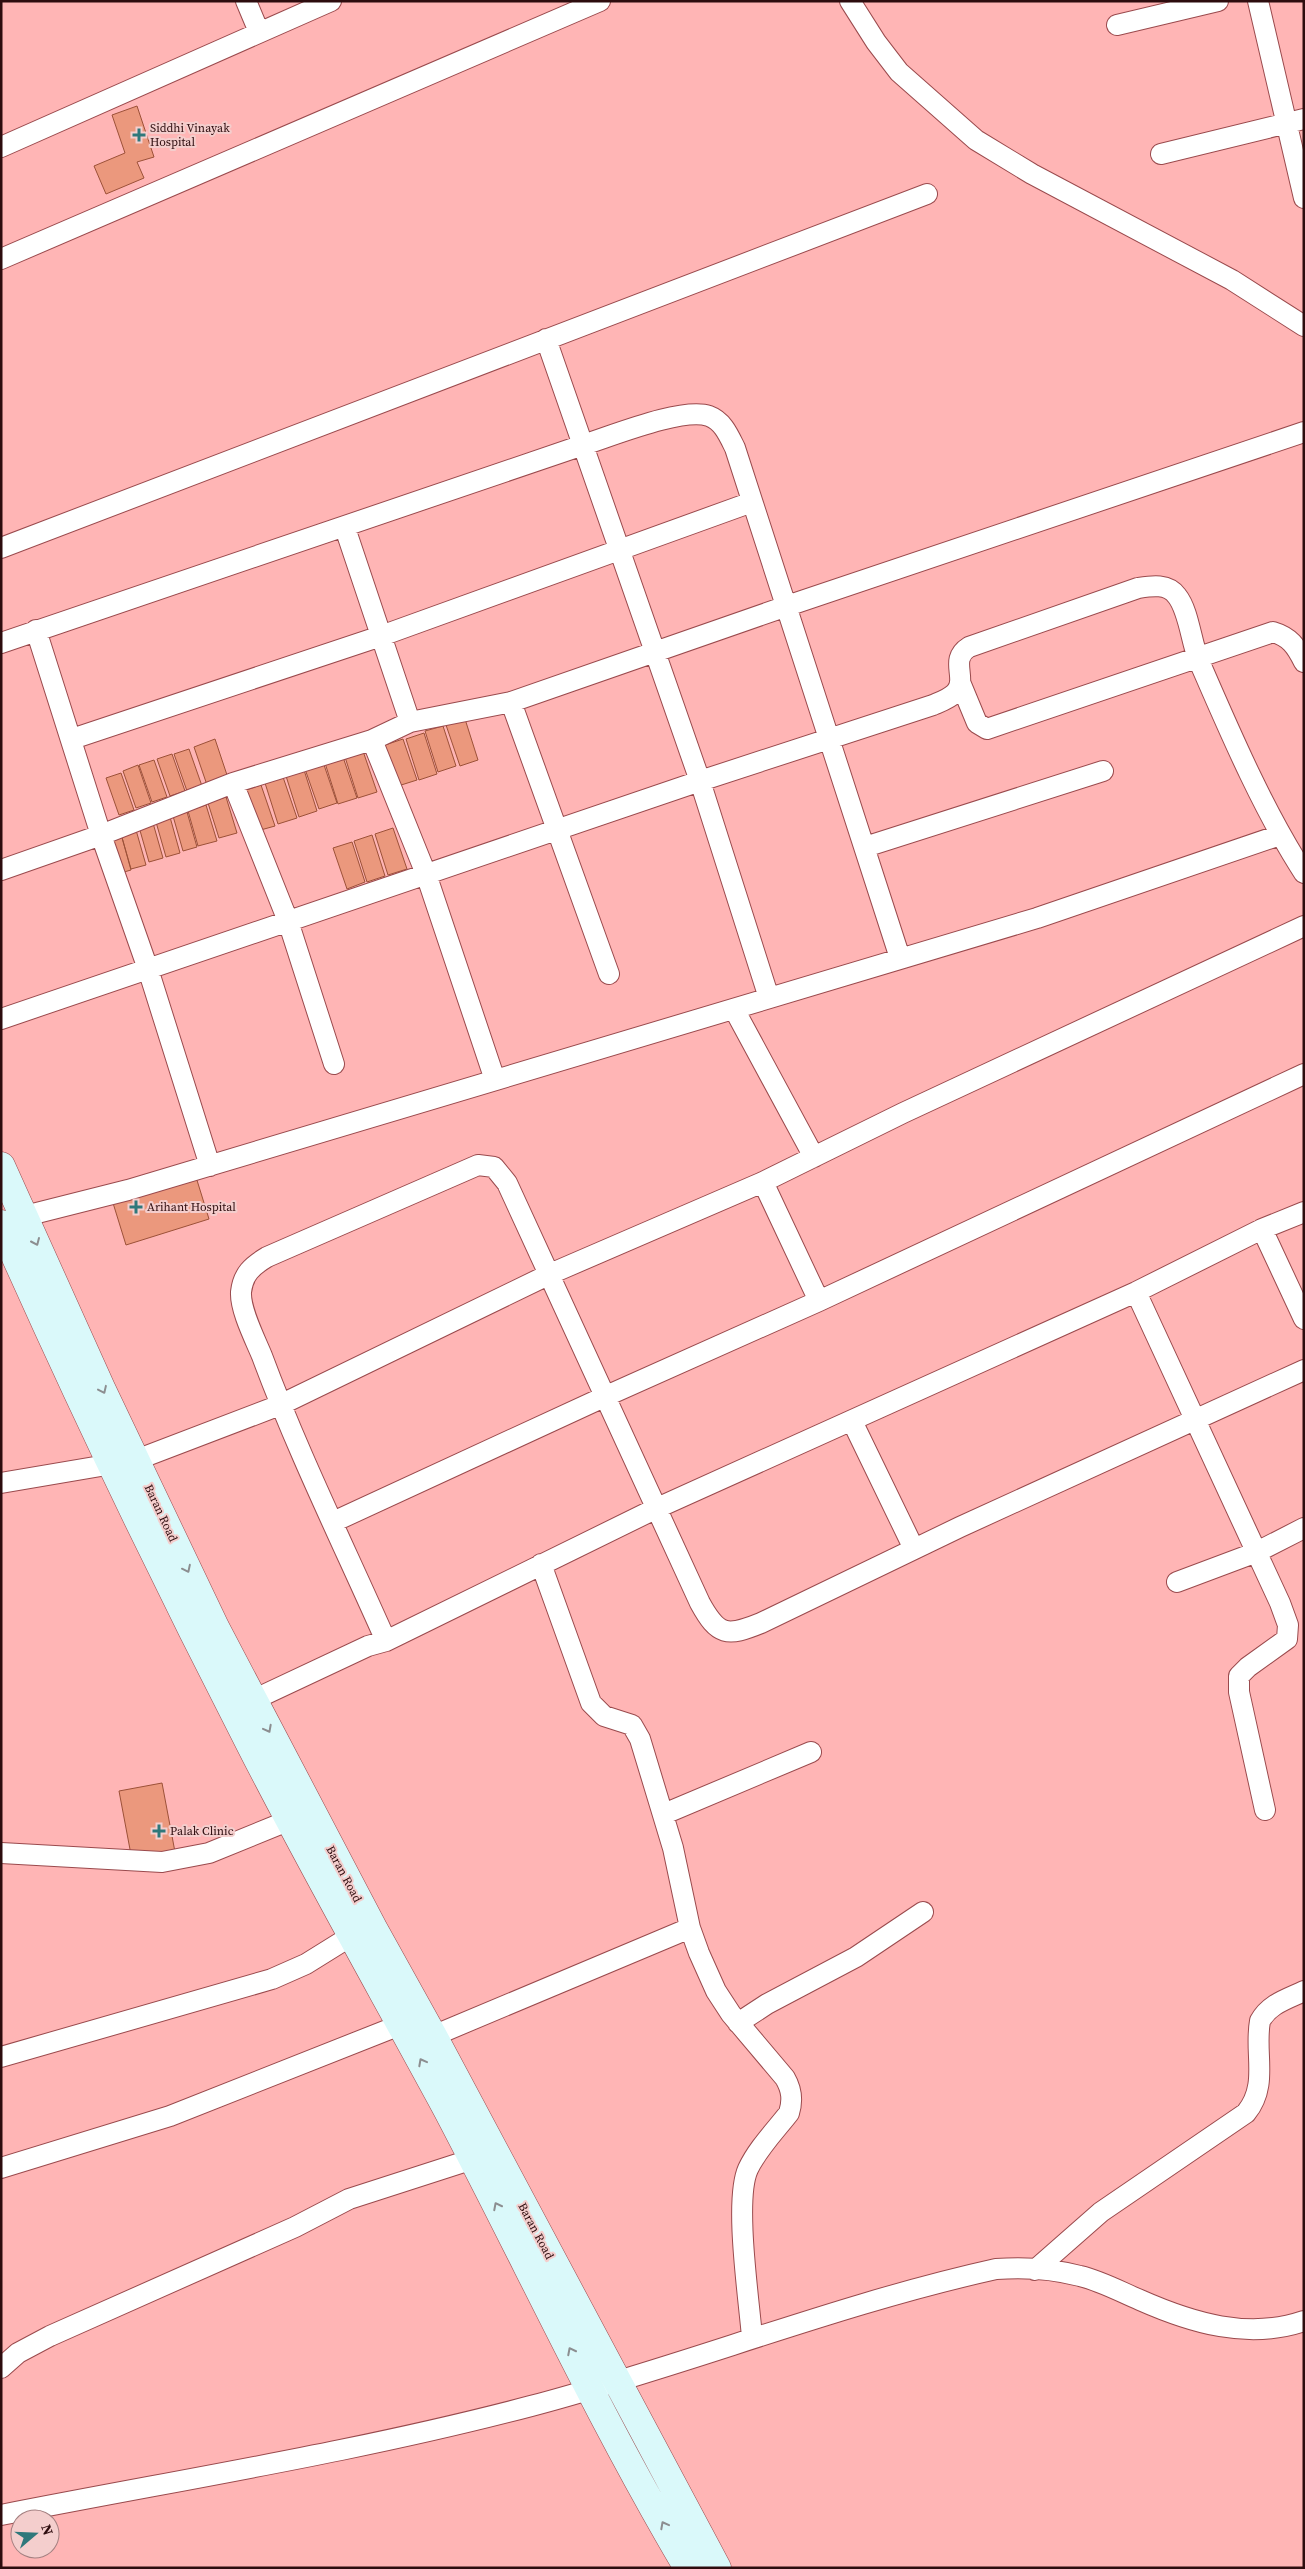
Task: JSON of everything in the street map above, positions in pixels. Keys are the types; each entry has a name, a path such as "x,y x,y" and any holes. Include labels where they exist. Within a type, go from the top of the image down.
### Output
{"main road":[{"name":"Baran Road","path":"1,1166 13,1220 123,1462 290,1820 473,2159 590,2390 688,2568"},
{"name":"Baran Road","path":"123,1462 215,1627 373,1928 433,2036 717,2568"}],"street":[{"path":"246,1 259,32"},
{"path":"1,147 331,1"},
{"path":"1,258 600,1"},
{"path":"850,1 876,42 899,72 976,140 1032,174 1232,280 1304,326"},
{"path":"1117,25 1218,1"},
{"path":"1258,1 1295,122 1304,198"},
{"path":"1161,154 1295,122"},
{"path":"1,548 927,194"},
{"path":"546,339 657,653 769,998"},
{"path":"1,643 583,446 674,417 693,413 710,416 724,427 730,437 900,958"},
{"path":"1,870 101,835 233,783 372,740 410,722 511,702 657,653 786,606 1304,432"},
{"path":"72,739 381,636 621,552 752,502"},
{"path":"345,528 410,722"},
{"path":"1304,662 1297,647 1286,636 1273,632 1198,658 987,729 977,724 960,682 958,660 969,646 1138,588 1152,586 1170,589 1176,594 1198,658 1280,835 1304,873"},
{"path":"36,630 101,835 148,968 210,1166"},
{"path":"1,1020 148,968 700,781 933,705 954,694 960,682"},
{"path":"511,702 609,974"},
{"path":"372,740 426,874 495,1080"},
{"path":"865,848 1103,771"},
{"path":"233,783 288,921 334,1064"},
{"path":"13,1220 210,1166 1037,918 1280,835"},
{"path":"1,1483 123,1462 280,1405 550,1274 763,1182 1304,926"},
{"path":"734,1008 814,1157"},
{"path":"333,1522 604,1396 819,1301 1304,1074"},
{"path":"386,1641 280,1405 248,1320 241,1294 248,1270 267,1258 462,1171 484,1164 494,1167 507,1183 550,1274 655,1509 708,1618 716,1627 726,1632 736,1632 761,1623 914,1549 1304,1370"},
{"path":"763,1182 819,1301"},
{"path":"253,1700 368,1646 386,1641 655,1509 1136,1292 1262,1230 1304,1212"},
{"path":"1262,1230 1304,1319"},
{"path":"1136,1292 1196,1418 1285,1616 1289,1633 1280,1646 1248,1666 1239,1676 1239,1692 1265,1810"},
{"path":"852,1420 914,1549"},
{"path":"1177,1582 1257,1552 1304,1528"},
{"path":"541,1564 591,1702 599,1713 610,1719 627,1722 637,1732 664,1814 690,1928 716,1991 738,2023 785,2078 792,2096 789,2113 756,2155 744,2182 743,2221 752,2337"},
{"path":"664,1814 811,1752"},
{"path":"1,1853 162,1862 208,1853 290,1820"},
{"path":"738,2023 766,2004 856,1957 923,1912"},
{"path":"433,2036 690,1928"},
{"path":"1,2057 272,1979 306,1964 351,1936"},
{"path":"1035,2270 1101,2212 1246,2113 1252,2105 1260,2085 1260,2022 1265,2012 1273,2006 1304,1991"},
{"path":"1,2168 170,2116 400,2025"},
{"path":"1,2368 18,2353 50,2336 294,2227 349,2199 473,2159"},
{"path":"1,2515 366,2445 530,2407 617,2382 752,2337 996,2269 1035,2270 1079,2276 1166,2311 1221,2327 1240,2330 1272,2329 1304,2321"}],"building":[{"path":"137,106 154,157 137,162 144,178 106,194 94,166 125,153 112,115"},
{"path":"465,719 478,760 460,766 446,725"},
{"path":"443,726 456,766 438,772 425,731"},
{"path":"424,733 437,774 419,780 406,739"},
{"path":"215,739 227,775 207,785 194,747"},
{"path":"403,739 417,780 398,786 385,745"},
{"path":"189,749 202,786 187,791 174,754"},
{"path":"363,751 377,792 358,798 345,757"},
{"path":"172,754 185,791 170,796 157,759"},
{"path":"343,757 357,798 338,804 325,763"},
{"path":"154,760 167,797 152,802 139,765"},
{"path":"323,762 337,803 319,809 305,769"},
{"path":"138,765 151,803 136,808 123,771"},
{"path":"304,770 317,811 299,817 286,776"},
{"path":"121,773 134,810 119,815 106,778"},
{"path":"283,777 297,818 278,824 265,783"},
{"path":"261,785 275,826 257,831 243,791"},
{"path":"226,797 237,833 219,838 208,803"},
{"path":"206,805 217,841 198,846 188,811"},
{"path":"187,812 197,847 183,851 173,816"},
{"path":"170,817 180,853 166,857 156,822"},
{"path":"153,823 163,858 149,862 139,827"},
{"path":"393,828 407,869 388,875 375,834"},
{"path":"136,830 146,865 131,869 121,834"},
{"path":"121,834 131,870 117,874 107,839"},
{"path":"372,835 385,876 367,882 354,841"},
{"path":"352,842 365,882 347,889 333,848"},
{"path":"196,1177 209,1219 126,1245 113,1203"},
{"path":"162,1783 175,1852 132,1860 119,1791"}],"place":[{"name":"Siddhi Vinayak Hospital","path":"139,135"},
{"name":"Arihant Hospital","path":"136,1207"},
{"name":"Palak Clinic","path":"159,1831"}]}
